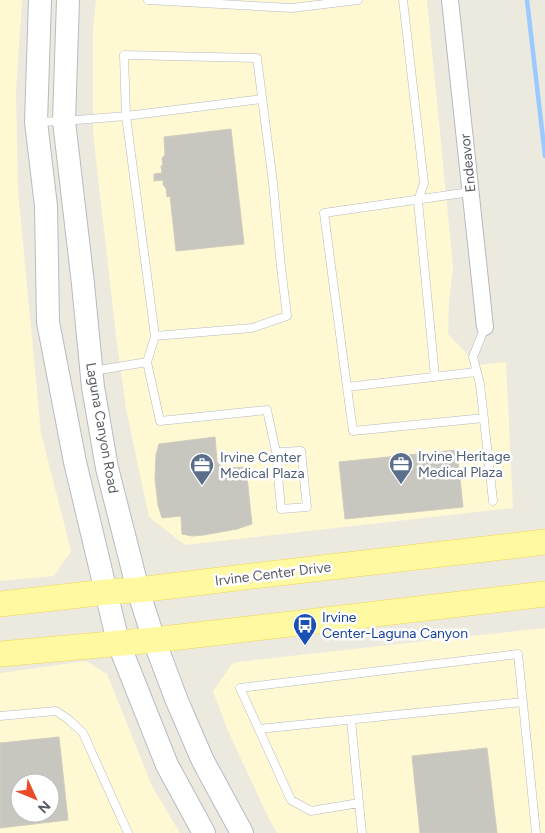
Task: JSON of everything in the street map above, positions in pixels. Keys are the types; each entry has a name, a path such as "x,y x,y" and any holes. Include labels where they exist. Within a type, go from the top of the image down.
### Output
{"main road":[{"path":"40,0 36,122 46,206 48,322 75,462 118,642 167,765 204,833"},
{"name":"Laguna Canyon Road","path":"68,0 64,121 91,371 107,468 138,590 154,640 177,701 203,761 242,833"},
{"name":"Irvine Center Drive","path":"0,604 138,590 545,542"},
{"path":"0,654 154,640 545,594"}],"street":[{"name":"Endeavor","path":"450,0 485,327"}],"lane":[{"path":"148,0 292,8 358,0"},
{"path":"403,0 424,184 418,200 435,376"},
{"path":"155,336 252,328 287,316 257,58 124,55 126,116 155,336 147,362 160,421 267,410 276,452 281,509 307,507 301,451 276,452"},
{"path":"36,122 126,116 262,99"},
{"path":"471,192 324,214 353,431 484,418"},
{"path":"485,327 472,357 480,384 493,501"},
{"path":"91,371 147,362"},
{"path":"347,387 476,372"},
{"path":"359,803 311,811 291,800 240,688 518,654 536,833"},
{"path":"259,729 522,702"},
{"path":"0,716 56,710 68,719 83,733 128,833"},
{"path":"351,720 362,833"}],"shaded area":[{"path":"0,0 22,0 16,92 18,190 41,433 71,551 54,576 0,581"},
{"path":"96,0 427,0 453,266 448,334 478,365 506,362 513,508 185,545 149,517 126,409 93,133 93,27"},
{"path":"545,628 545,833 277,833 228,731 213,691 232,664 237,662"},
{"path":"86,661 107,674 152,786 180,833 0,833 0,673"}],"building":[{"path":"231,129 244,244 176,251 170,196 167,197 163,180 154,181 154,174 162,173 162,158 165,155 164,137"},
{"name":"Irvine Center Medical Plaza","path":"215,437 217,462 224,468 246,467 252,524 237,529 204,535 192,536 182,534 181,516 162,518 158,505 155,479 156,455 159,444"},
{"name":"Irvine Heritage Medical Plaza","path":"457,450 463,507 345,519 339,462"},
{"path":"59,737 68,820 60,821 60,773 10,773 10,823 42,823 0,828 0,743"},
{"path":"487,748 497,833 420,833 412,756"}],"waterway":[{"path":"527,0 545,156"}],"place":[{"name":"Irvine Heritage Medical Plaza","path":"401,485"},
{"name":"Irvine Center Medical Plaza","path":"202,486"},
{"name":"Irvine Center-Laguna Canyon","path":"305,646"}]}
